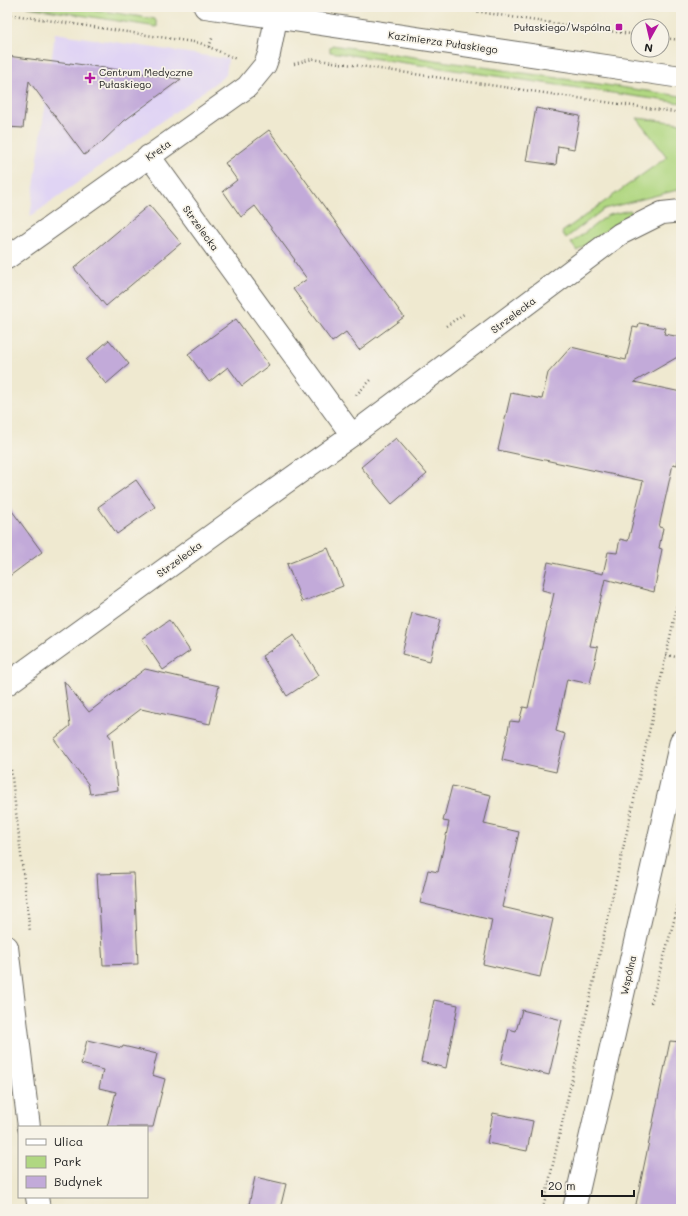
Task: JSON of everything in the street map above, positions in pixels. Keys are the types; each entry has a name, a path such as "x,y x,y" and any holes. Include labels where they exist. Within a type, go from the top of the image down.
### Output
{"street":[{"name":"Kazimierza Pułaskiego","path":"206,7 681,77"},
{"name":"Kręta","path":"7,258 247,87 265,65 276,18"},
{"name":"Strzelecka","path":"149,156 352,435"},
{"name":"Strzelecka","path":"7,684 352,435 620,234 662,213 681,210"},
{"name":"Wspólna","path":"574,1209 681,741"},
{"path":"7,948 29,1126"},
{"path":"38,1198 39,1209"}],"path":[{"path":"422,7 437,9 456,8 630,34"},
{"path":"7,14 200,43 242,61"},
{"path":"209,47 213,38"},
{"path":"670,39 681,40"},
{"path":"292,64 312,59 681,113"},
{"path":"350,400 371,380"},
{"path":"543,1209 681,588"},
{"path":"666,655 681,658"},
{"path":"649,1009 677,910 680,873"}],"shaded area":[{"path":"55,33 228,59 226,75 30,217"}],"green space":[{"path":"27,7 78,7 155,19 157,27"},
{"path":"332,45 681,96 681,103 330,52"},
{"path":"637,118 681,123 681,189 604,209 566,238 562,232 667,157"},
{"path":"630,210 632,212 577,251 571,243 608,215"}],"building":[{"path":"7,56 70,63 181,79 124,121 102,142 84,155 29,81 23,128 7,127"},
{"path":"536,108 580,116 574,149 558,146 556,165 526,161"},
{"path":"269,130 404,317 359,350 346,332 332,342 293,289 307,279 294,261 295,260 255,206 241,217 223,191 237,180 225,163"},
{"path":"149,205 181,243 106,306 74,268"},
{"path":"236,319 269,365 242,386 228,367 209,382 188,354"},
{"path":"639,323 666,328 664,334 681,337 681,355 634,382 681,392 681,448 677,465 673,464 659,527 663,528 659,548 662,549 654,592 605,579 590,646 598,647 590,684 567,679 556,731 565,734 556,772 502,760 510,721 519,722 523,707 528,708 554,593 542,590 548,562 603,574 608,552 617,553 620,539 628,541 643,481 498,450 511,393 542,399 548,373 571,347 626,360 633,327 638,328"},
{"path":"109,340 129,364 106,384 86,360"},
{"path":"396,438 427,474 392,504 361,467"},
{"path":"136,480 155,507 117,534 98,507"},
{"path":"7,504 42,552 7,578"},
{"path":"328,548 343,586 302,602 287,564"},
{"path":"412,613 440,620 430,661 402,654"},
{"path":"169,620 190,651 163,670 142,639"},
{"path":"294,635 319,675 287,696 262,656"},
{"path":"145,669 219,686 210,724 141,709 108,734 112,739 118,790 90,794 88,784 54,739 70,726 64,681 89,712"},
{"path":"452,786 491,795 484,824 519,832 502,907 553,919 540,977 483,964 492,920 420,903 428,870 438,872 449,822 443,821"},
{"path":"134,873 138,964 103,965 97,874"},
{"path":"434,1000 458,1005 446,1068 421,1062"},
{"path":"522,1010 562,1020 549,1075 501,1063 509,1029 516,1031"},
{"path":"87,1040 157,1054 152,1075 165,1079 153,1127 107,1126 116,1092 99,1088 103,1070 81,1064"},
{"path":"670,1041 681,1042 681,1209 635,1209"},
{"path":"493,1113 533,1121 527,1151 487,1143"},
{"path":"255,1177 286,1184 280,1209 248,1209"}],"place":[{"name":"Pułaskiego/Wspólna","path":"619,27"},
{"name":"Centrum Medyczne Pułaskiego","path":"90,78"}]}
